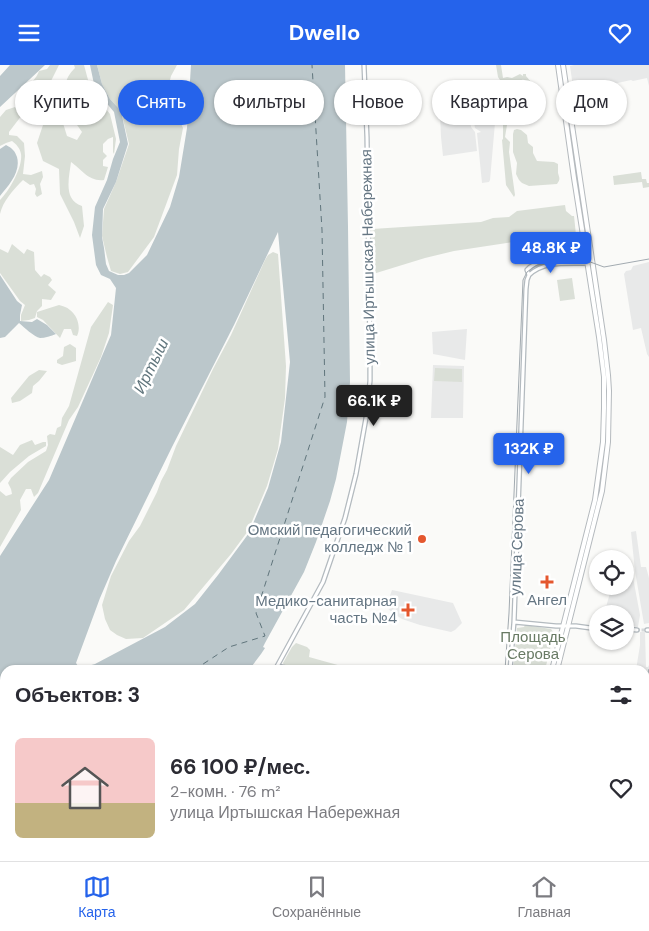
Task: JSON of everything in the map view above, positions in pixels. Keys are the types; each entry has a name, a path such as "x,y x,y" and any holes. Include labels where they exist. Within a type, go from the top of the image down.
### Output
{"main road":[{"name":"улица Иртышская Набережная","path":"279,665 328,571 356,474 366,418 370,381 370,353 364,65"},
{"path":"558,65 586,255 590,263"},
{"path":"553,665 601,498 608,442 608,375 590,263 563,65"},
{"path":"586,255 542,261 532,264 526,270 529,275 536,269 545,266 590,263"},
{"name":"улица Серова","path":"510,665 514,622 526,289 529,275"},
{"path":"514,622 589,628"},
{"path":"558,665 565,626"}],"shaded area":[{"path":"649,65 649,86 647,78 633,81 572,80 570,66"},
{"path":"440,125 471,125 475,132 477,151 443,156"},
{"path":"474,125 495,125 489,182 482,183 477,133 481,132 475,128"},
{"path":"649,262 649,357 641,328 633,330 624,274 626,271 631,270 633,266"},
{"path":"467,329 465,360 433,354 432,332"},
{"path":"433,365 464,366 463,418 431,418"},
{"path":"636,531 641,567 646,567 649,578 649,623 644,624 635,571 631,532"},
{"path":"634,583 640,615 638,627 634,627 634,605 607,605 609,595 634,595"},
{"path":"392,590 453,603 462,623 451,632 402,619 386,607"},
{"path":"640,632 645,632 646,665 637,665"}],"green space":[{"path":"50,65 59,65 52,80 33,80 39,71 47,69"},
{"path":"74,65 84,65 88,80 67,80 75,68"},
{"path":"97,65 177,65 170,80 118,80 118,108 108,95 108,80 101,80"},
{"path":"496,65 501,65 503,78 512,78 520,74 523,76 523,74 526,74 529,80 500,80"},
{"path":"15,107 15,124 9,135 17,136 24,143 23,174 31,175 42,171 43,177 40,184 42,194 37,197 34,184 30,185 23,180 6,200 0,214 0,200 15,179 21,159 20,150 12,141 0,146 0,117 6,110"},
{"path":"108,112 116,139 114,154 113,137 103,144 103,152 107,156 103,160 103,166 108,167 104,180 90,177 71,162 70,194 76,203 82,206 84,226 80,238 60,194 59,169 43,161 37,143 43,125 64,125 67,136 77,140 82,132 77,125 108,125"},
{"path":"124,125 182,125 183,128 177,175 154,237 128,272 120,274 111,271 102,236 104,209 116,182 129,144"},
{"path":"503,125 507,125 505,137 510,142 509,152 514,197 506,185"},
{"path":"517,129 527,135 528,143 533,147 533,153 537,161 558,164 559,179 557,184 529,186 519,180 516,174 517,163 513,152 513,134 514,130"},
{"path":"641,172 642,179 646,179 649,187 643,188 642,182 614,185 613,176"},
{"path":"565,205 566,211 574,216 578,254 528,262 525,244 520,241 454,251 373,274 371,272 372,229 481,222 493,218 509,217 517,211"},
{"path":"12,244 24,254 27,249 34,252 35,270 41,277 44,274 50,277 52,280 48,285 56,292 51,300 42,299 42,306 37,311 35,318 29,320 21,321 25,305 0,273 0,249 8,253"},
{"path":"273,252 278,254 286,366 285,398 278,449 267,486 248,531 184,610 143,638 126,639 110,630 105,619 102,605 111,576 157,492 176,446 231,335 265,260"},
{"path":"572,278 575,299 560,301 557,280"},
{"path":"108,302 113,305 109,333 101,357 78,407 69,420 38,493 34,497 31,489 26,489 20,500 21,510 0,547 0,491 6,496 12,494 8,483 11,478 28,462 46,451 48,445 47,436 50,434 55,435 57,428 61,426 62,418 69,406 91,327"},
{"path":"59,305 69,309 75,315 79,326 77,336 73,335 71,329 64,329 60,338 43,320 37,317 37,312"},
{"path":"70,344 76,348 76,361 62,365 57,363 57,360 63,356 64,347"},
{"path":"435,368 462,369 462,382 434,381"},
{"path":"39,370 47,371 33,386 32,393 20,401 12,403 11,398 29,376"},
{"path":"32,440 35,445 46,442 46,446 29,456 0,483 0,447 13,455 20,445"},
{"name":"Площадь Серова","path":"525,625 551,629 554,633 546,665 513,665 517,628 524,627"},
{"path":"296,643 307,647 310,650 309,657 338,665 284,665 292,647"}],"water":[{"path":"10,65 45,65 29,80 15,80 15,93 0,107 0,76"},
{"path":"90,65 97,65 101,80 93,80"},
{"name":"Иртыш","path":"191,65 345,65 345,80 334,80 334,125 346,125 350,382 347,422 336,479 316,542 304,572 263,647 265,648 253,665 92,665 165,627 195,604 249,533 268,488 281,442 290,362 278,232 234,325 116,561 100,598 76,663 77,665 0,665 0,556 49,480 111,335 116,288 110,279 101,275 96,265 92,235 95,207 107,180 120,142 114,112 108,105 108,95 118,108 118,125 124,125 128,144 116,182 103,209 102,237 106,264 109,271 118,275 124,275 129,273 147,255 170,207 179,177 187,125 204,125 204,80 190,80"},
{"path":"6,145 15,153 18,163 16,173 0,196 0,149"},
{"path":"0,275 17,301 22,305 20,321 32,322 37,319 56,334 40,338 19,323 5,337 0,338"}],"ferry route":[{"path":"202,665 229,647 265,636 256,613 325,397 322,230 312,65"}],"tunnel":[{"path":"637,630 647,630"}],"tram line":[{"path":"505,665 523,280 527,272 537,265 572,258 582,259 604,267 649,259"}],"place":[{"name":"Омский педагогический колледж № 1","path":"422,539"},
{"name":"Ангел","path":"547,582"},
{"name":"Медико-санитарная часть №4","path":"408,610"}]}
